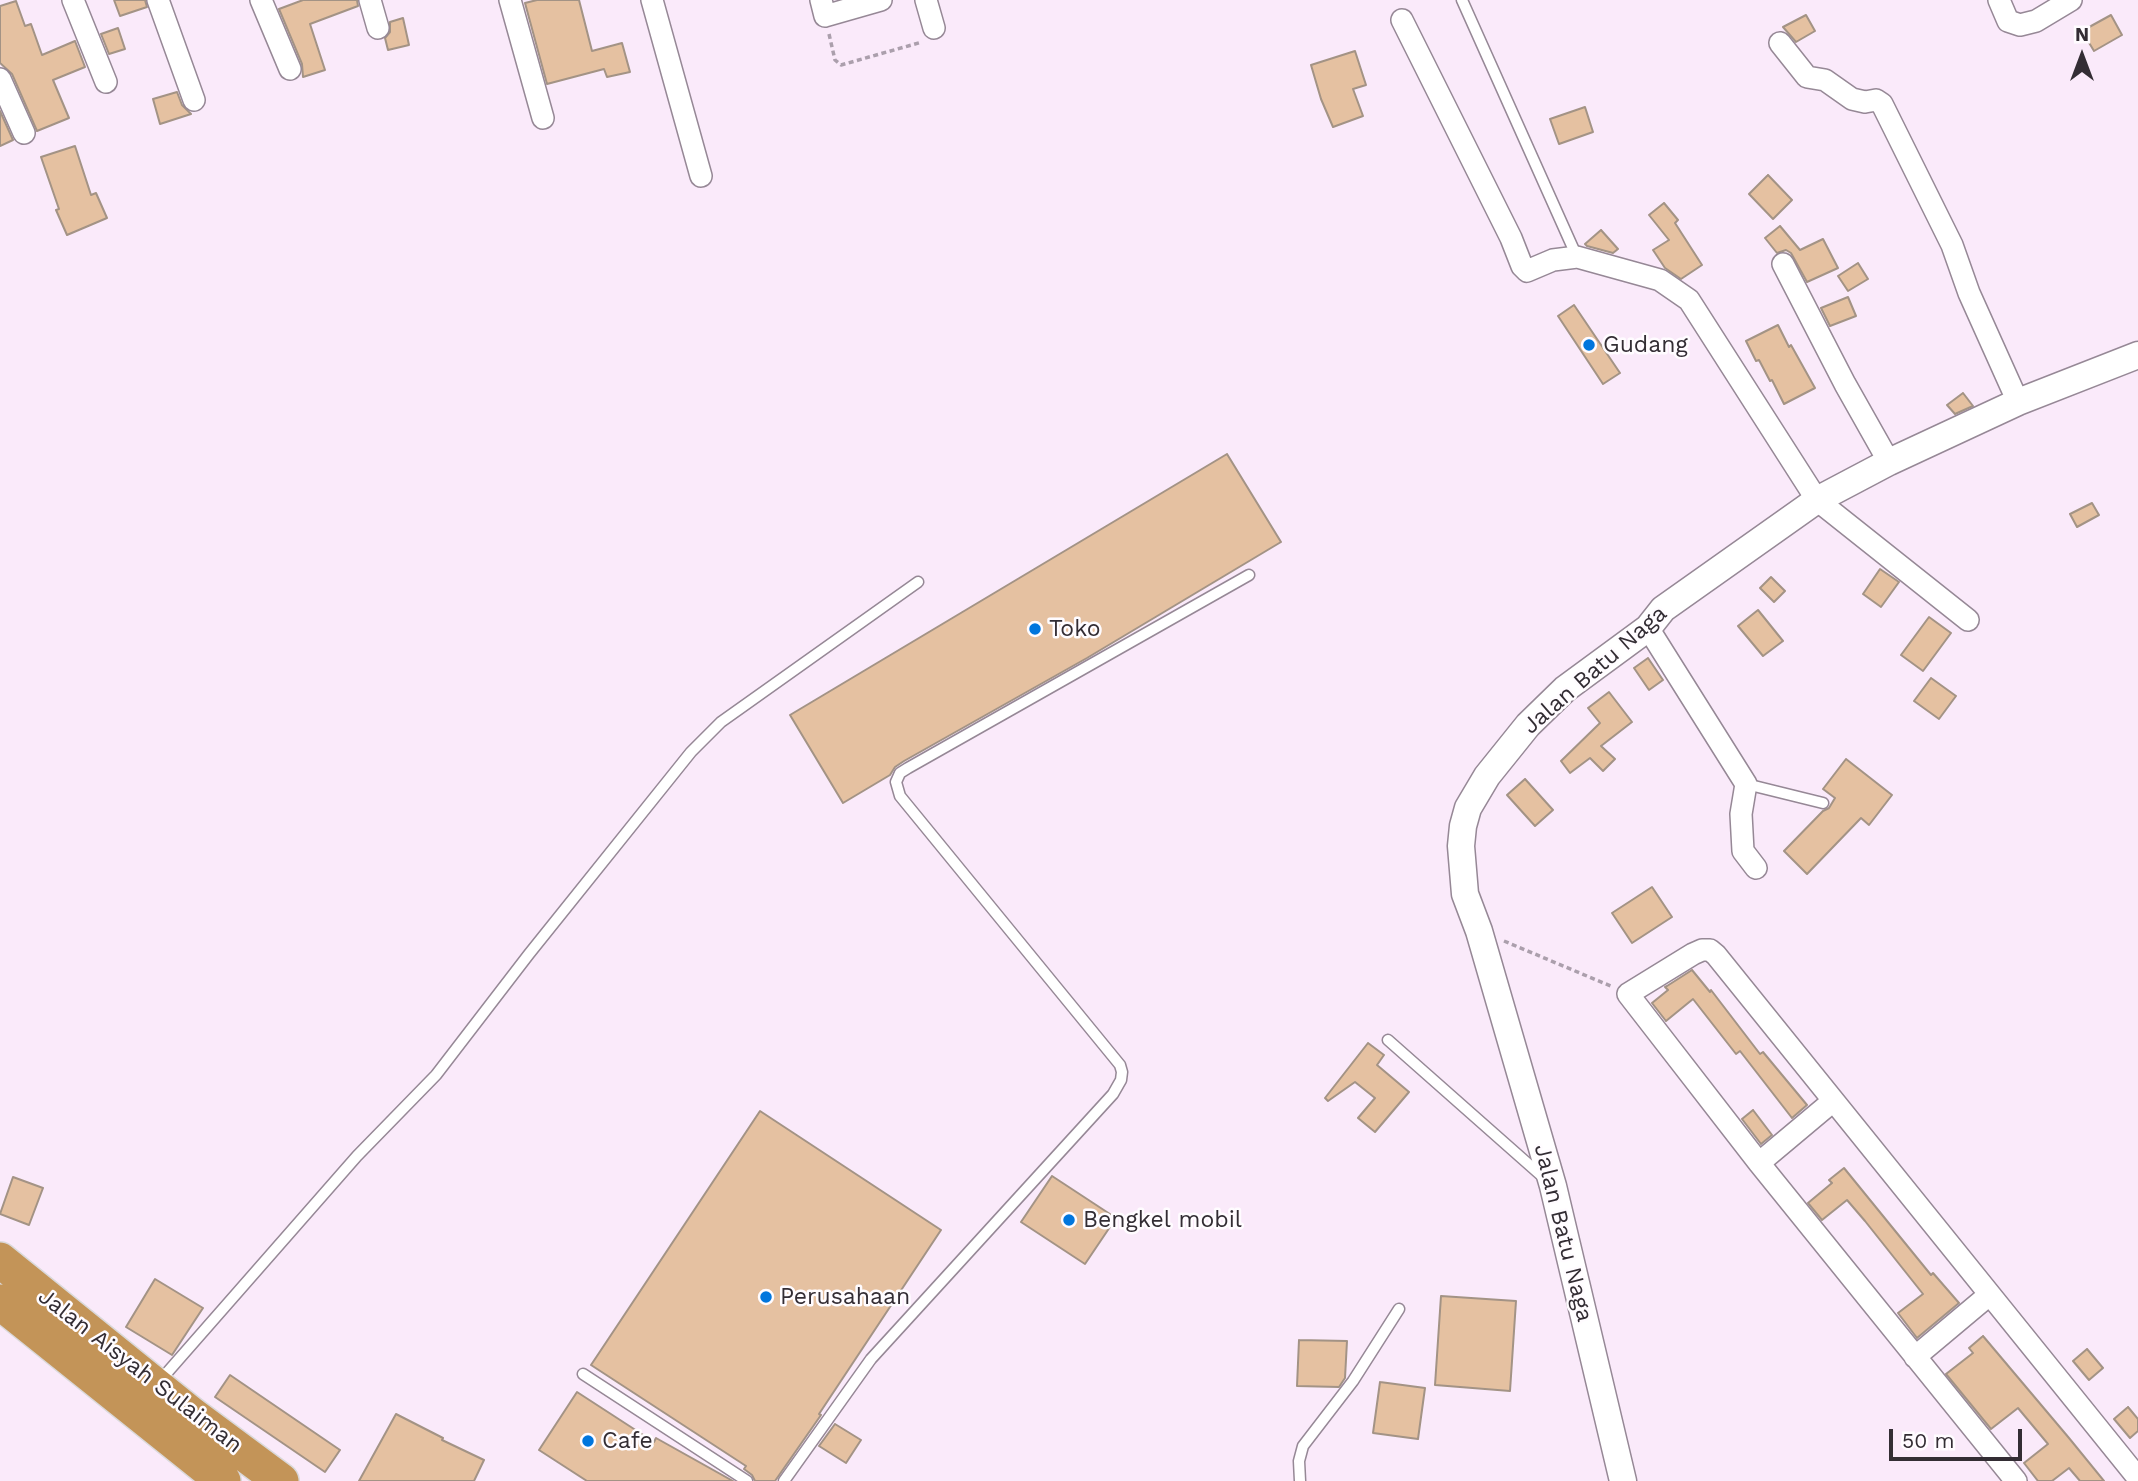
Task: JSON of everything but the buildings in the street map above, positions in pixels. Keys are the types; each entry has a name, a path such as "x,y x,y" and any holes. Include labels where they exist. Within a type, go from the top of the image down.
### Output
{"highway":[{"name":"Jalan Aisyah Sulaiman","path":"0,1260 192,1415 281,1481"},
{"name":"Jalan Aisyah Sulaiman","path":"0,1303 223,1481"}],"street":[{"path":"73,0 106,82"},
{"path":"158,0 194,100"},
{"path":"261,0 290,69"},
{"path":"370,0 378,27"},
{"path":"510,0 543,118"},
{"path":"652,0 701,176"},
{"path":"823,8 881,0"},
{"path":"926,0 933,27"},
{"path":"1999,0 2008,20 2020,25 2036,20 2071,0"},
{"path":"1402,20 1511,238 1522,266 1527,271 1553,260 1577,257 1660,280 1689,300 1817,500 1968,620"},
{"path":"1780,43 1807,77 1825,80 1852,99 1866,102 1876,100 1882,104 1952,245 1969,293 2018,402"},
{"path":"0,79 24,133"},
{"path":"1783,264 1889,462"},
{"name":"Jalan Batu Naga","path":"1623,1481 1553,1185 1479,930 1465,894 1461,846 1468,808 1487,776 1528,725 1565,689 1648,628 1663,609 1817,500 1889,462 2018,402 2138,355"},
{"path":"1648,628 1746,784 1741,814 1743,851 1756,868"},
{"path":"2017,1481 1759,1163 1628,994 1702,950 1710,950 1716,955 2137,1479"},
{"path":"1759,1163 1833,1101"},
{"path":"1915,1357 1989,1295"}],"lane":[{"path":"1462,0 1577,257"},
{"path":"784,1481 872,1359 1112,1094 1121,1080 1120,1065 900,796 896,782 900,773 1249,575"},
{"path":"156,1385 358,1156 436,1075 691,751 720,722 918,582"},
{"path":"1746,784 1823,803"},
{"path":"1388,1040 1553,1185"},
{"path":"1300,1481 1299,1461 1303,1446 1353,1381 1399,1309"},
{"path":"583,1374 747,1481"}],"path":[{"path":"823,8 835,60 841,65 930,40 934,36 933,27"},
{"path":"1479,930 1628,994"}],"place":[{"name":"Gudang","path":"1589,345"},
{"name":"Toko","path":"1035,629"},
{"name":"Bengkel mobil","path":"1069,1220"},
{"name":"Perusahaan","path":"766,1297"},
{"name":"Cafe","path":"588,1441"}]}
